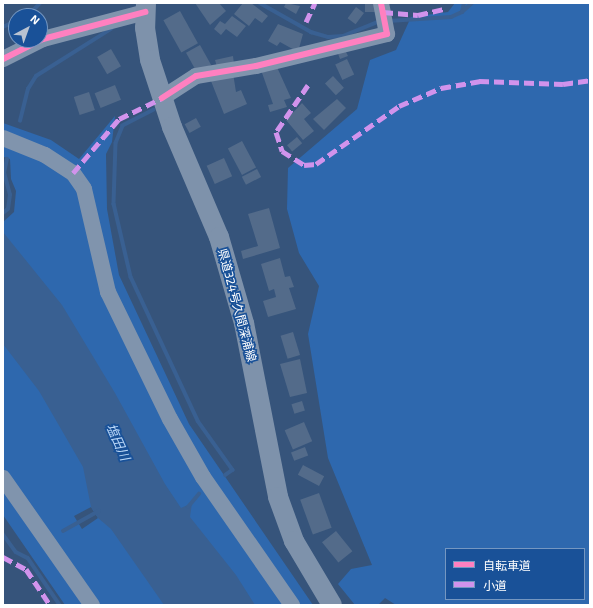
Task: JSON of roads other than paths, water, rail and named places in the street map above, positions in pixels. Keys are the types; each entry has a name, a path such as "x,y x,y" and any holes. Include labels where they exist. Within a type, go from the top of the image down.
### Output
{"main road":[{"name":"県道324号久間深浦線","path":"146,7 150,60 162,98 219,237 244,323 278,497 294,541 332,605"}],"street":[{"path":"3,59 43,39 146,7"},
{"path":"162,98 196,76 279,60 387,34 383,15"},
{"path":"3,138 45,155 73,173 84,189 108,292 170,419 203,477 292,605"},
{"path":"3,478 92,605"}],"water":[{"name":"塩田川","path":"3,232 62,305 115,393 165,484 181,508 192,503 190,517 236,575 255,605 164,605 111,529 98,518 91,507 83,467 39,391 3,344"}],"waterway":[{"path":"35,8 40,3"},
{"path":"260,3 311,32 328,37 343,36 380,21"},
{"path":"462,12 464,3"},
{"path":"388,21 451,17 462,12 472,3"},
{"path":"3,27 8,25"},
{"path":"20,121 28,89 36,76 111,29"},
{"path":"154,110 123,126 116,143 114,204 131,277 198,421 233,470 226,475"},
{"path":"3,213 8,209 10,195 4,173 7,159"},
{"path":"188,507 199,494"},
{"path":"63,531 99,511"},
{"path":"3,534 16,552 28,558 60,605"}]}
